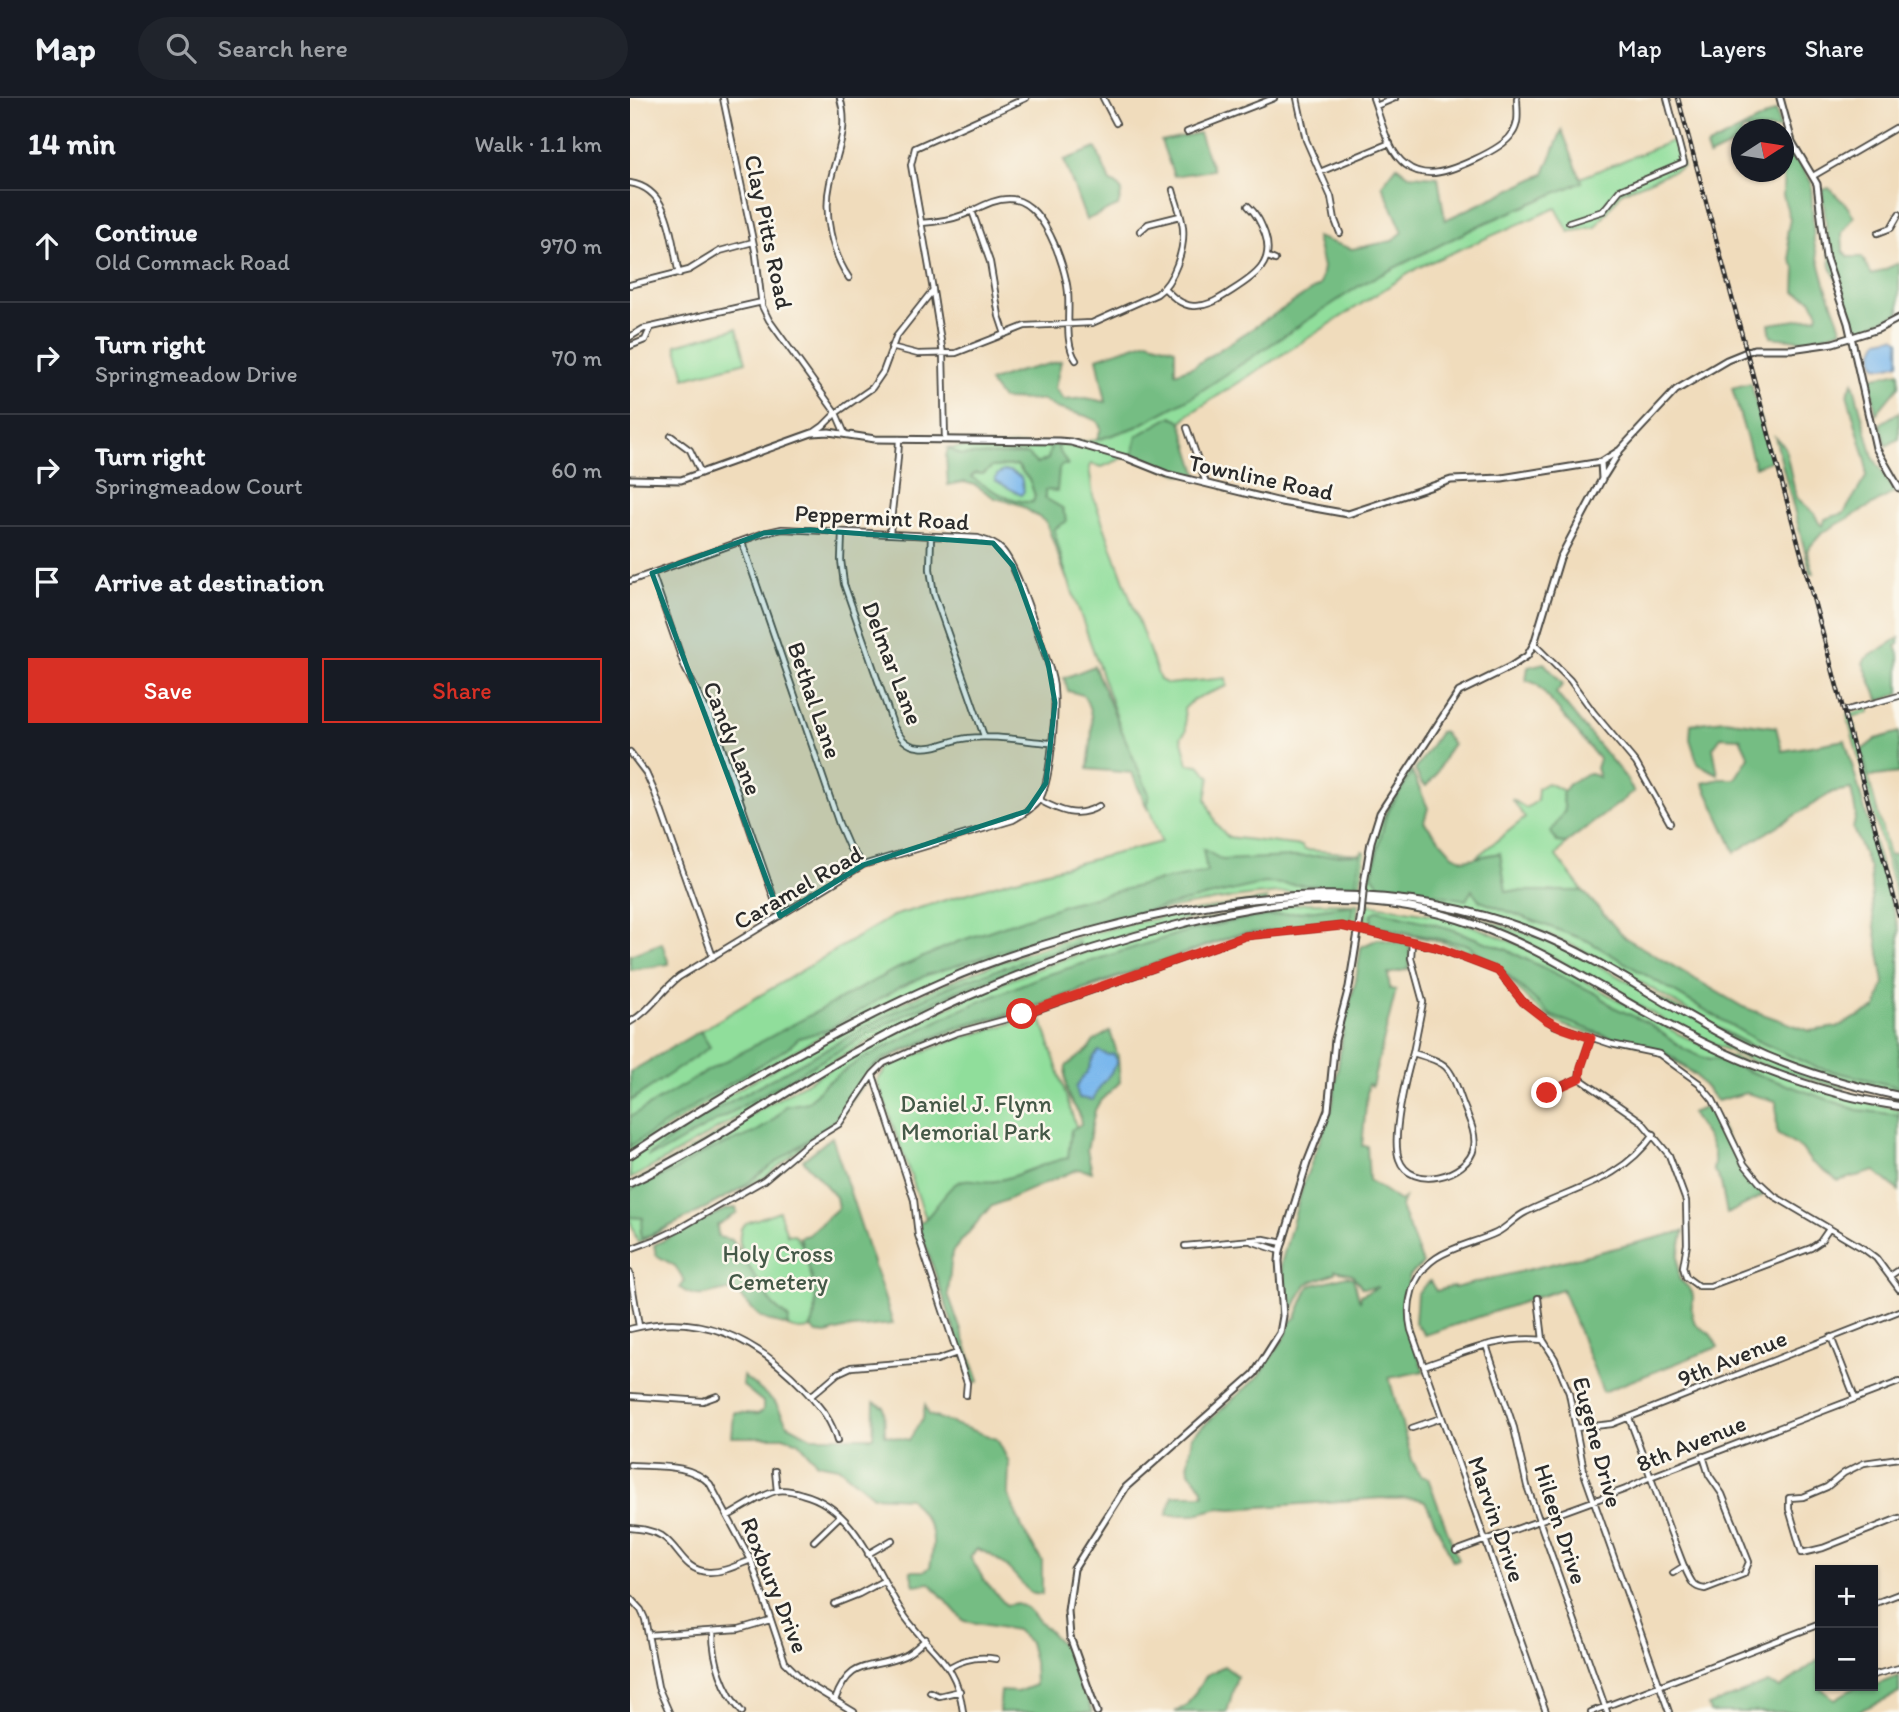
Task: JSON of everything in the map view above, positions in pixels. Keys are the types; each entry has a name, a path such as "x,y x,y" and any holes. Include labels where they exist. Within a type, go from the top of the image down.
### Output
{"highway":[{"path":"630,1155 765,1070 843,1028 944,981 1007,956 1166,912 1251,898 1314,894 1375,896 1487,916 1568,946 1620,973 1750,1049 1841,1083 1899,1096"},
{"path":"630,1183 700,1145 861,1049 926,1015 1005,980 1087,951 1196,920 1250,908 1328,900 1417,908 1476,925 1552,958 1649,1014 1732,1057 1795,1080 1877,1103 1899,1106"}],"main road":[{"path":"1780,98 1793,142 1813,176 1821,205 1826,258 1851,337 1876,448 1899,488"},
{"name":"Townline Road","path":"630,479 681,480 812,433 898,439 1071,442 1127,458 1167,474 1281,502 1348,514 1451,480 1502,478 1601,462 1620,450 1676,390 1727,360 1754,349 1791,349 1833,343 1878,329 1899,318"},
{"path":"1097,1712 1070,1637 1068,1611 1074,1569 1126,1487 1254,1374 1280,1333 1283,1316 1280,1251 1307,1163 1328,1110 1335,1040 1349,987 1371,842 1380,813 1460,692 1527,656 1534,644 1560,558 1620,450"},
{"path":"1601,462 1602,479"}],"street":[{"name":"Clay Pitts Road","path":"723,98 754,242 761,302 769,320 836,413 845,434"},
{"path":"840,98 845,121 844,133 830,184 828,211 833,243 849,278"},
{"path":"945,440 943,354 911,164 915,148 1026,98"},
{"path":"1103,98 1116,122"},
{"path":"1187,132 1274,98"},
{"path":"1297,98 1306,140 1331,197 1340,233"},
{"path":"1373,98 1390,143 1401,161 1409,167 1431,173 1489,152 1506,142 1516,126 1517,98"},
{"path":"1376,106 1395,98"},
{"path":"1569,222 1603,211 1620,190 1684,163 1667,98"},
{"path":"1813,176 1899,126"},
{"path":"1320,172 1390,143"},
{"path":"630,183 648,188 661,202 679,274"},
{"path":"891,347 904,352 943,354 967,351 1033,325 1100,321 1148,299 1165,289 1181,247 1183,230 1173,190"},
{"path":"921,223 948,219 994,201 1012,199 1022,201 1039,215 1065,276 1070,352 1076,360"},
{"path":"1165,289 1172,297 1193,306 1212,303 1252,278 1268,257 1262,227 1256,213 1248,206"},
{"path":"972,211 990,262 999,316 1005,334"},
{"path":"1878,233 1891,228 1899,214"},
{"path":"1140,230 1148,224 1180,216"},
{"path":"630,285 679,274 720,251 754,242"},
{"path":"1268,257 1275,260"},
{"path":"812,433 872,388 883,372 891,347 933,290"},
{"path":"630,337 643,329 761,302"},
{"path":"630,346 645,340 650,329"},
{"path":"1186,428 1206,483"},
{"path":"671,436 690,450 701,473"},
{"path":"890,534 892,499 897,481 898,439"},
{"name":"Peppermint Road","path":"630,581 782,529 978,538 993,543 1003,551 1013,566 1052,676 1055,703 1051,743 1046,783 1039,800"},
{"name":"Delmar Lane","path":"842,532 844,584 894,727 901,739 918,747 984,736 1051,743"},
{"path":"931,536 930,569 934,594 984,736"},
{"name":"Bethal Lane","path":"742,542 839,824 849,847 863,865"},
{"name":"Candy Lane","path":"652,573 685,668 714,725 780,916"},
{"path":"1534,644 1570,680 1636,763 1670,823"},
{"path":"1848,710 1899,696"},
{"path":"630,752 646,773 655,793 713,957"},
{"path":"1039,800 1054,809 1069,813 1081,814 1099,806"},
{"name":"Caramel Road","path":"630,1022 642,1015 668,985 863,865 1013,820 1039,800"},
{"path":"630,1249 680,1228 764,1180 808,1143 839,1124 873,1074 884,1063 956,1033 1022,1014 1239,938 1341,926 1436,947 1498,971 1523,1002 1546,1020 1591,1038 1660,1054 1678,1065 1699,1083 1713,1100 1744,1164 1759,1182 1774,1196 1870,1254 1899,1289"},
{"path":"1412,942 1413,966 1423,1002 1403,1090 1397,1150 1399,1161 1405,1169 1412,1175 1426,1178 1443,1174 1466,1163 1475,1143 1472,1128 1448,1068 1438,1060 1413,1053"},
{"path":"1580,1078 1591,1038"},
{"path":"873,1074 914,1200 918,1235 967,1383 966,1395"},
{"path":"1547,1093 1580,1078"},
{"path":"1580,1078 1624,1107 1654,1135 1669,1155 1686,1201 1688,1224 1683,1267 1686,1277 1698,1286 1710,1286 1811,1248 1820,1242 1829,1229"},
{"name":"Marvin Drive","path":"1546,1712 1414,1338 1409,1320 1410,1295 1417,1280 1435,1258 1495,1234 1529,1210 1620,1169 1639,1153 1654,1135"},
{"path":"1185,1246 1264,1238 1283,1243"},
{"path":"1247,1240 1280,1251"},
{"path":"1890,1276 1899,1270"},
{"path":"630,1273 639,1326"},
{"path":"1424,1366 1513,1338 1543,1340 1538,1298"},
{"name":"9th Avenue","path":"1576,1428 1601,1427 1629,1418 1899,1311"},
{"path":"630,1329 639,1326 686,1324 722,1331 748,1342 772,1358 811,1396 833,1425 837,1441"},
{"path":"1831,1337 1855,1398"},
{"name":"Eugene Drive","path":"1543,1340 1563,1375 1585,1476 1669,1712"},
{"name":"Hileen Drive","path":"1486,1345 1514,1428 1527,1486 1606,1709"},
{"path":"811,1396 838,1373 851,1367 937,1360 957,1353"},
{"name":"8th Avenue","path":"1456,1552 1899,1382"},
{"path":"630,1396 703,1401 717,1396"},
{"path":"1412,1428 1441,1418"},
{"path":"1629,1418 1652,1486 1692,1584 1706,1589 1744,1574 1749,1562 1722,1494 1709,1475 1703,1457"},
{"path":"1899,1458 1864,1463 1844,1473 1826,1488 1804,1497 1789,1498 1789,1509 1802,1553 1823,1548 1899,1518"},
{"name":"Roxbury Drive","path":"630,1465 676,1468 701,1475 715,1492 751,1560 785,1662 806,1683 854,1712"},
{"path":"775,1471 776,1491"},
{"path":"728,1516 776,1491 786,1490 813,1496 828,1505 853,1529 907,1619 950,1667 960,1691 963,1712"},
{"path":"814,1541 840,1516"},
{"path":"630,1528 651,1531 663,1537 686,1564 697,1570 709,1573 721,1571 751,1560"},
{"path":"868,1554 892,1540"},
{"path":"1673,1573 1684,1566"},
{"path":"834,1604 883,1581"},
{"path":"1878,1602 1899,1594"},
{"path":"630,1598 641,1611 658,1687 669,1712"},
{"path":"648,1635 739,1629 770,1620"},
{"path":"1591,1712 1606,1709 1815,1626"},
{"path":"713,1632 716,1664 742,1712"},
{"path":"835,1700 841,1685 853,1672 904,1656 926,1639"},
{"path":"950,1667 971,1658 996,1659"},
{"path":"1878,1674 1899,1668"},
{"path":"930,1692 939,1696 960,1691"}],"highlighted area":[{"path":"810,530 993,543 1013,566 1048,663 1055,703 1046,783 1027,811 863,865 780,916 652,573 764,533"}],"green space":[{"path":"1776,111 1778,119 1760,119"},
{"path":"1562,130 1582,182 1480,225 1362,284 1192,397 1136,427 1097,440 1101,428 1097,421 1056,408 1043,400 1002,399 989,382 1061,361 1055,388 1064,400 1086,398 1106,402 1097,358 1148,341 1175,349 1175,373 1194,366 1320,285 1323,267 1316,237 1352,249 1392,241 1403,232 1382,185 1397,166 1409,175 1438,177 1445,220 1544,174"},
{"path":"1199,133 1213,170 1174,176 1161,141"},
{"path":"1731,134 1731,146 1709,156 1706,147"},
{"path":"1674,140 1683,167 1622,192 1596,227 1569,232 1556,208 1419,267 1181,422 1175,419 1137,436 1133,454 1102,467 1091,464 1089,467 1093,496 1160,680 1168,684 1226,678 1227,686 1194,699 1184,709 1186,731 1181,737 1188,764 1199,765 1210,777 1206,799 1216,824 1228,837 1302,846 1305,850 1361,854 1362,851 1365,852 1359,892 1278,893 1197,903 1099,925 969,968 885,1004 803,1046 630,1151 630,1073 893,916 1008,881 1161,842 1024,455 961,455 948,448 1097,440 1136,427 1268,346 1362,284 1480,225 1581,182 1580,178"},
{"path":"1096,148 1110,182 1122,191 1118,206 1086,220 1064,160"},
{"path":"1794,153 1811,182 1814,243 1842,330 1808,341 1771,337 1769,324 1817,317 1818,313 1811,299 1795,292 1796,270 1791,260 1787,234 1790,219 1783,195 1783,182 1794,182"},
{"path":"1829,188 1854,217 1842,233 1843,251 1849,257 1862,257 1872,275 1899,263 1899,313 1864,329 1857,326 1831,267 1822,190"},
{"path":"737,328 746,362 685,378 676,345"},
{"path":"1899,372 1899,386 1876,414 1870,378"},
{"path":"1853,382 1873,457 1895,492 1822,533 1807,550 1814,573 1811,574 1775,437 1785,447 1796,497 1814,513 1819,523 1823,526 1825,519 1844,513 1866,477 1866,461 1847,394"},
{"path":"1751,383 1771,461 1755,467 1732,388"},
{"path":"1899,412 1899,439 1886,446 1880,424"},
{"path":"1172,416 1181,422 1198,476 1178,474 1133,454 1137,436"},
{"path":"1060,444 1058,449 1068,465 1062,465 1059,469 1057,491 1045,490 1045,498 1062,508 1067,521 1054,529 1067,580 1046,522 1018,504 995,498 975,485 964,482 948,485 948,448 961,455 1027,454 1037,464 1048,459 1051,445","holes":["1017,465 1030,481 1035,496 1033,502 1025,502 1000,494 971,477 975,473 983,474 992,467"]},
{"path":"1017,465 1030,481 1035,496 1033,502 1009,498 970,477 975,473 983,474 992,467"},
{"path":"1899,638 1899,644 1896,646 1899,655 1899,694 1879,701 1863,663 1865,659"},
{"path":"1544,663 1563,684 1556,693 1626,778 1634,792 1566,843 1557,842 1551,832 1565,810 1562,794 1570,783 1588,773 1599,777 1596,768 1599,759 1537,684 1526,680 1528,667"},
{"path":"1094,666 1149,794 1147,808 1132,773 1088,769 1092,721 1088,703 1083,695 1068,691 1064,678"},
{"path":"1869,708 1869,713 1852,717 1899,894 1899,907 1847,715"},
{"path":"1724,720 1776,727 1782,751 1845,740 1899,930 1899,1087 1815,1067 1756,1040 1588,941 1480,901 1472,890 1466,900 1381,887 1372,875 1386,815 1412,772 1428,808 1424,822 1453,855 1464,860 1500,853 1506,891 1583,891 1624,937 1743,1007 1810,1031 1837,1027 1876,1008 1884,983 1873,915 1870,869 1853,829 1856,814 1851,789 1833,792 1735,852 1703,783 1735,779 1749,757 1740,738 1721,737 1713,748 1718,774 1698,764 1690,739 1691,724"},
{"path":"1440,732 1453,744 1426,786 1422,784 1415,770"},
{"path":"1899,732 1899,773 1868,777 1862,750 1876,739"},
{"path":"1409,770 1412,772 1386,815 1375,856 1381,887 1429,893 1472,890 1480,901 1588,941 1756,1040 1815,1067 1899,1087 1899,1091 1829,1076 1776,1057 1557,938 1461,907 1369,891 1371,854 1378,831 1391,800"},
{"path":"1547,783 1564,791 1562,794 1565,810 1557,842 1566,843 1556,856 1583,891 1505,891 1500,853 1475,858 1525,818 1512,799 1526,808 1537,801 1538,788"},
{"path":"1203,849 1222,860 1361,854 1355,888 1265,883 1080,926 927,975 900,987 827,1030 799,1038 789,1047 630,1146 630,1117 707,1071 892,971 957,942 1070,903 1207,872"},
{"path":"1899,854 1899,894 1889,855"},
{"path":"1267,899 1267,902 1167,924 1118,938 975,991 851,1051 630,1179 630,1157 756,1079 830,1038 906,1001 984,968 1064,941 1139,922"},
{"path":"1307,903 1358,904 1356,924 1238,935 1029,1010 961,1029 901,1053 885,1061 871,1074 837,1119 765,1177 638,1243 630,1220 630,1185 901,1031 984,991 1073,956 1213,918"},
{"path":"1368,904 1435,915 1473,926 1520,945 1679,1034 1724,1055 1870,1103 1899,1109 1899,1115 1857,1110 1721,1059 1709,1060 1684,1049 1648,1023 1613,1007 1597,994 1507,950 1448,928 1378,910 1372,914 1371,925 1468,945 1507,974 1552,1016 1607,1036 1656,1048 1674,1058 1696,1076 1655,1050 1570,1027 1548,1017 1502,972 1480,956 1449,944 1366,928 1364,926"},
{"path":"1353,905 1351,922 1239,934 1020,1011 962,1025 883,1059 871,1069 835,1120 738,1190 641,1239 643,1218 630,1217 630,1191 670,1173 702,1153 759,1130 786,1106 808,1102 825,1084 860,1060 955,1012 1040,977 1181,933 1238,920"},
{"path":"1378,910 1448,928 1507,950 1597,994 1613,1007 1648,1023 1684,1049 1709,1060 1721,1059 1857,1110 1899,1115 1899,1191 1875,1171 1838,1181 1811,1162 1802,1149 1777,1134 1776,1101 1746,1093 1717,1101 1696,1076 1674,1058 1656,1048 1607,1036 1552,1016 1507,974 1468,945 1371,925 1372,914"},
{"path":"1458,912 1542,938 1573,952 1787,1067 1845,1087 1844,1090 1752,1061 1680,1029 1515,936 1458,915"},
{"path":"1378,939 1410,945 1409,969 1388,974 1390,989 1396,990 1372,1086 1368,1084 1362,1146 1367,1146 1369,1180 1400,1201 1404,1198 1401,1207 1423,1264 1410,1275 1404,1299 1406,1327 1424,1371 1389,1378 1412,1460 1420,1476 1428,1478 1458,1560 1453,1561 1425,1501 1415,1498 1219,1508 1192,1515 1167,1515 1173,1495 1204,1495 1202,1487 1189,1472 1192,1436 1259,1376 1286,1335 1290,1322 1296,1317 1309,1286 1347,1276 1353,1278 1360,1302 1361,1295 1378,1287 1362,1288 1352,1274 1335,1270 1335,1273 1306,1284 1288,1315 1281,1264 1303,1185 1332,1108 1344,1025 1356,980 1361,947"},
{"path":"1078,942 1080,945 962,989 888,1023 662,1152 647,1156 700,1118 890,1014 955,984"},
{"path":"662,943 669,964 630,970 630,955"},
{"name":"Daniel J. Flynn Memorial Park","path":"1040,1015 1081,1142 1080,1163 928,1224 877,1081 888,1066 951,1041"},
{"path":"700,1031 710,1047 630,1101 630,1072"},
{"path":"1110,1031 1118,1056 1120,1082 1100,1101 1095,1110 1087,1150 1092,1172 1078,1169 990,1207 952,1252 948,1294 979,1381 973,1383 918,1224 959,1182 996,1181 1068,1158 1071,1130 1081,1124 1068,1093 1066,1066 1088,1050 1094,1041"},
{"path":"1707,1107 1712,1109 1741,1168 1764,1195 1727,1214 1721,1183 1713,1169 1712,1146 1691,1113"},
{"path":"832,1137 893,1324 844,1329 826,1334 817,1333 811,1328 815,1316 815,1294 800,1237 808,1235 838,1208 836,1197 803,1160"},
{"path":"736,1208 737,1213 717,1225 718,1237 732,1240 773,1305 789,1319 788,1326 761,1317 741,1296 733,1292 721,1291 702,1295 688,1293 680,1288 685,1281 675,1266 656,1255 654,1245 726,1209"},
{"name":"Holy Cross Cemetery","path":"779,1211 787,1235 794,1234 810,1266 816,1306 811,1328 792,1329 776,1318 741,1251 741,1228 746,1223"},
{"path":"1684,1231 1678,1257 1679,1279 1693,1296 1691,1312 1694,1321 1710,1335 1718,1347 1603,1392 1562,1289 1425,1335 1415,1323 1417,1293 1430,1281 1436,1291 1454,1288"},
{"path":"743,1376 775,1402 787,1424 811,1437 873,1437 874,1402 884,1407 885,1435 909,1440 923,1418 925,1405 929,1415 997,1439 1009,1462 1008,1494 1023,1530 1042,1561 1042,1594 1029,1592 1006,1566 993,1556 977,1549 970,1557 986,1583 1006,1605 1017,1603 1027,1608 1067,1650 1093,1712 999,1712 1001,1691 1017,1692 1035,1685 1034,1662 1029,1642 1016,1630 964,1621 930,1583 914,1585 910,1571 924,1571 930,1567 933,1535 931,1528 909,1498 873,1496 838,1467 817,1463 799,1442 786,1437 732,1437 734,1412 758,1414 763,1410 763,1402 742,1385"},
{"path":"1815,1663 1815,1691 1824,1691 1835,1699 1849,1691 1878,1691 1878,1684 1899,1676 1899,1693 1857,1712 1710,1712 1708,1706 1768,1683 1780,1688"},
{"path":"1224,1666 1237,1676 1227,1712 1175,1712 1186,1706 1207,1675"}],"water":[{"path":"1894,337 1899,340 1899,363 1885,367 1876,366 1873,353 1879,340"},
{"path":"1003,471 1010,471 1021,477 1024,491 1021,495 995,480"},
{"path":"1099,1051 1108,1055 1114,1054 1117,1062 1093,1100 1079,1098 1076,1088"}],"railway":[{"path":"1678,98 1899,916"}],"route":[{"path":"1022,1014 1245,936 1341,926 1436,947 1498,971 1523,1002 1546,1020 1591,1038 1580,1078 1547,1093"}]}
